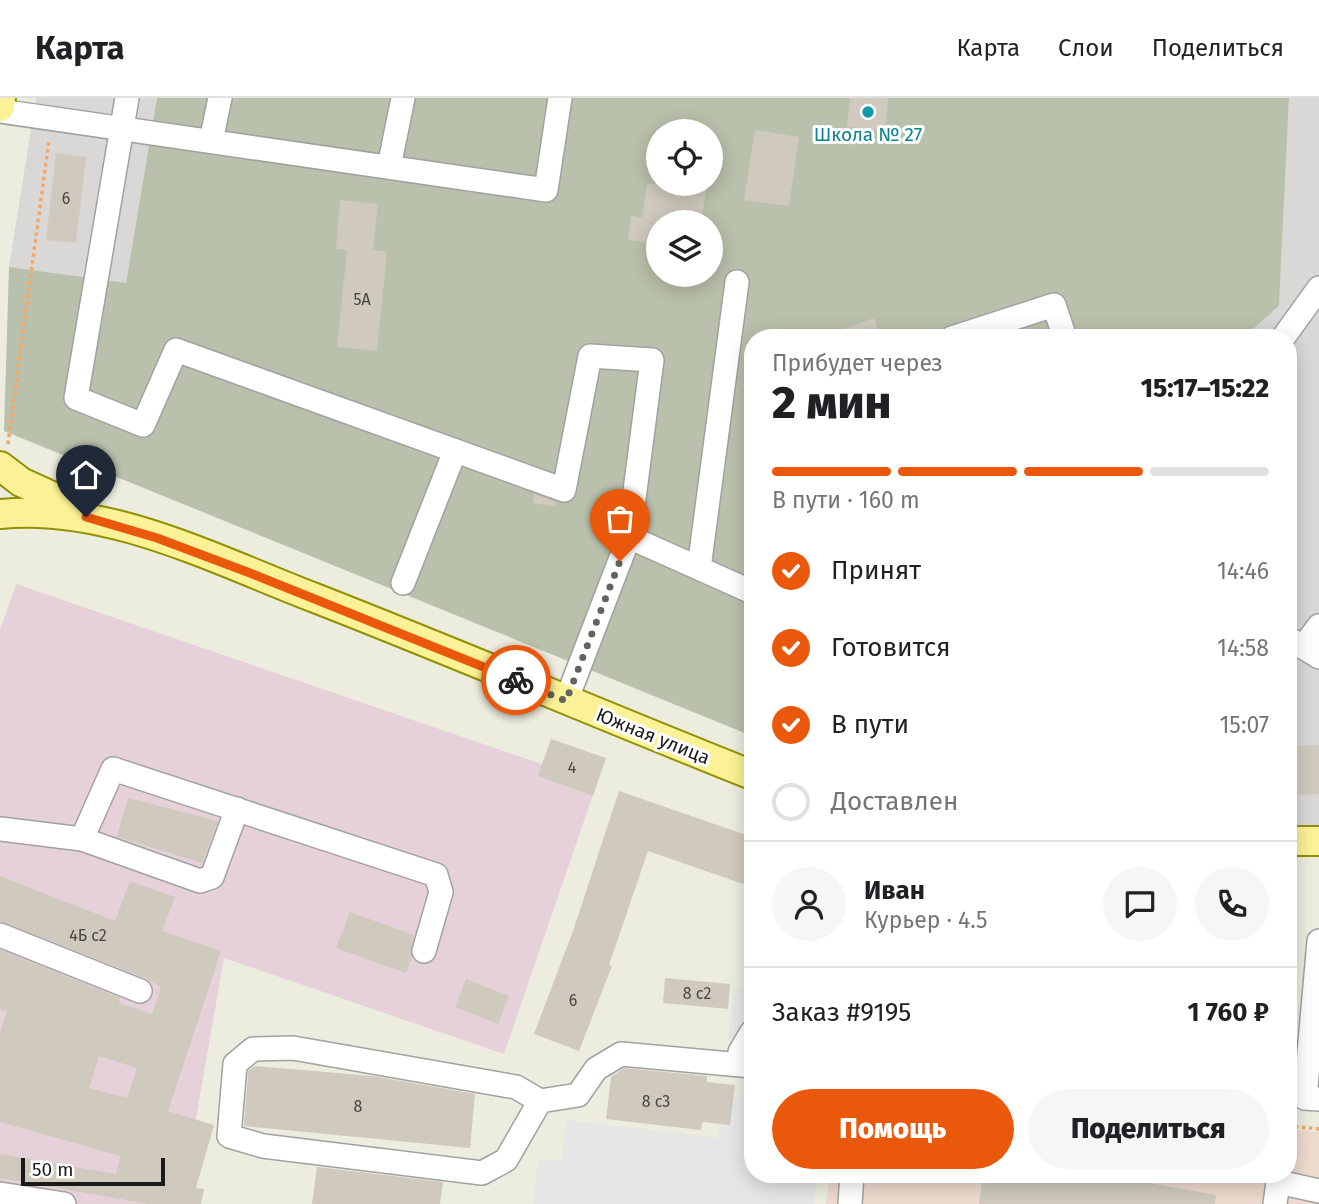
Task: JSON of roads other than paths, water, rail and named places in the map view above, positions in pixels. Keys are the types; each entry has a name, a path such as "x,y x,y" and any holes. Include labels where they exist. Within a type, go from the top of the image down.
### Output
{"main road":[{"path":"0,109 1,98"},
{"path":"2,461 21,482 109,522"},
{"name":"Южная улица","path":"0,514 62,512 109,522 370,619 744,772"},
{"path":"1297,841 1319,841"}],"lane":[{"path":"127,98 76,398 143,425 176,350 564,490 590,356 652,360 629,537 566,701"},
{"path":"211,141 220,98"},
{"path":"389,167 403,98"},
{"path":"0,109 547,190 560,98"},
{"path":"699,568 737,282"},
{"path":"1289,329 1319,288"},
{"path":"980,329 1054,305 1062,329"},
{"path":"403,583 455,451"},
{"path":"629,537 744,588"},
{"path":"1303,647 1319,626"},
{"path":"82,839 113,769 436,875 441,892 424,951"},
{"path":"0,828 82,839 200,881 212,877 237,810"},
{"path":"0,935 140,991"},
{"path":"1319,941 1305,1098 1319,1099"},
{"path":"540,1101 506,1160 482,1173 263,1146 229,1136 235,1064 253,1049 293,1048 516,1087 540,1101 578,1095 596,1069 621,1054 744,1065"},
{"path":"850,1204 851,1183"},
{"path":"1275,1204 1278,1183"},
{"path":"1283,1183 1319,1191"},
{"path":"0,1194 64,1204"}],"place":[{"name":"Школа № 27","path":"868,112"}]}
